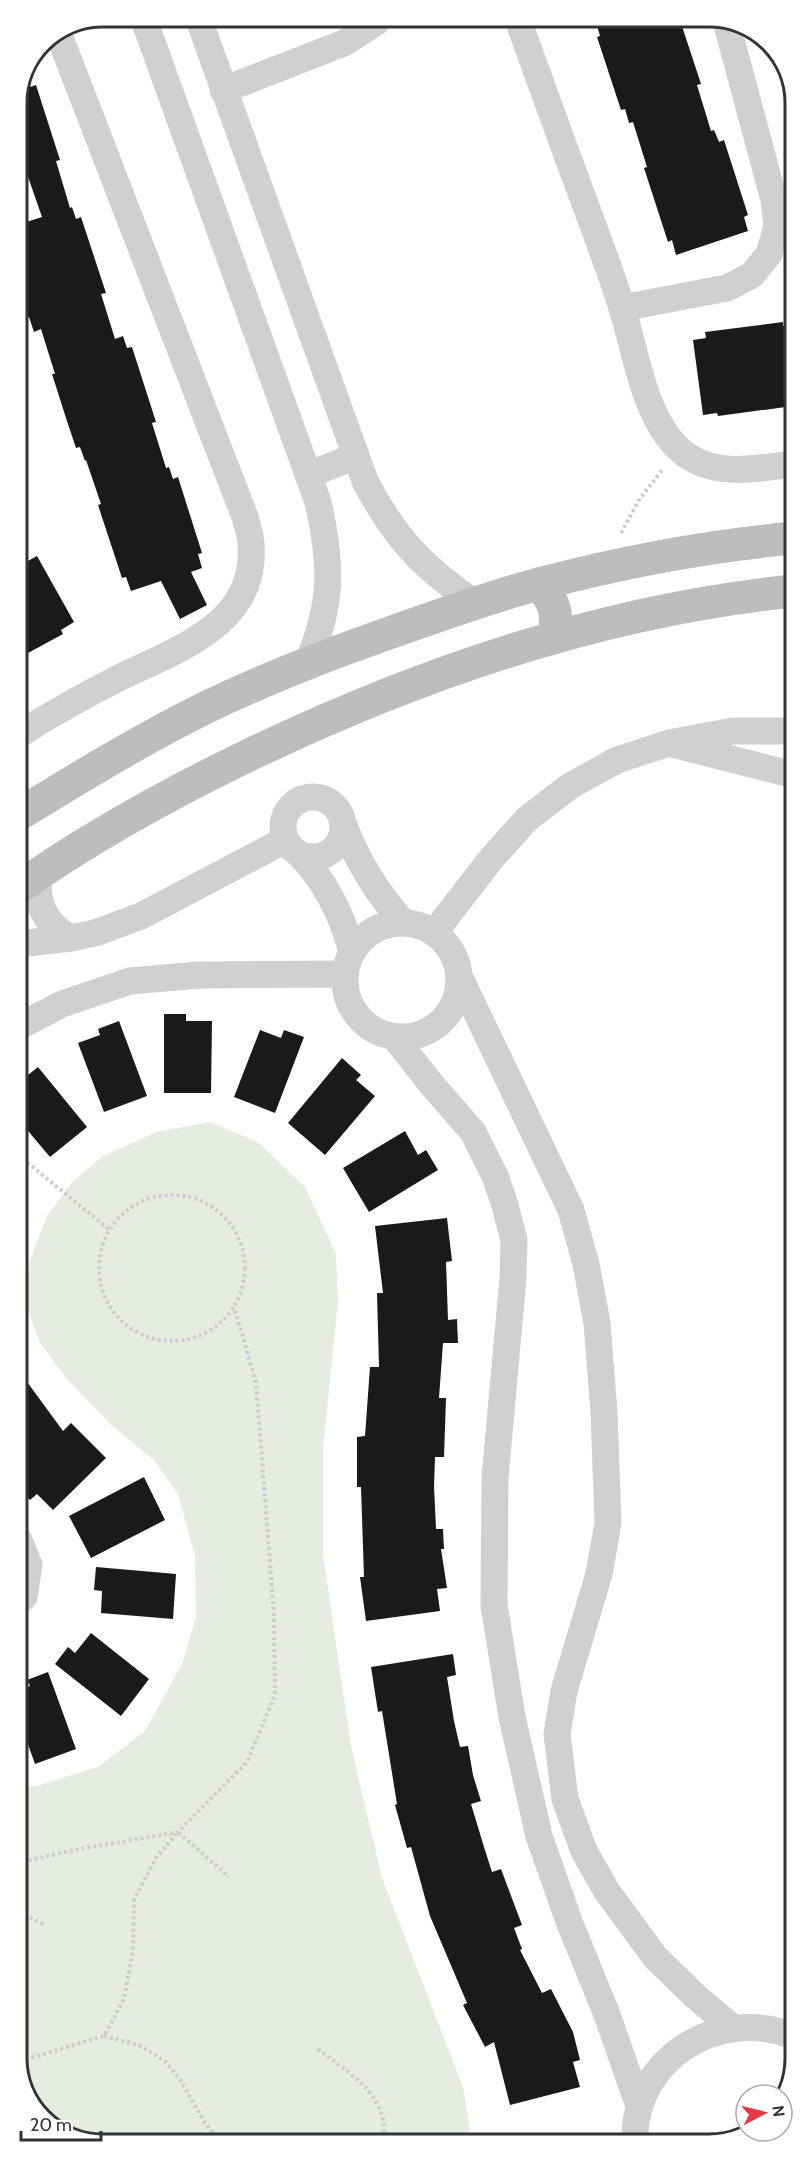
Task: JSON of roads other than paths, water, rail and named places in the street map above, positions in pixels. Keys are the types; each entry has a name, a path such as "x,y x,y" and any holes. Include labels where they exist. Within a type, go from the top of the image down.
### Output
{"street":[{"path":"147,27 318,502 326,534 327,600 321,633 308,662"},
{"path":"202,27 365,481 380,510 399,537 429,569 475,603"},
{"path":"223,90 344,43 369,27"},
{"path":"521,27 622,308 657,420 665,434 680,451 703,464 748,470 785,465"},
{"path":"622,308 727,288 752,275 769,254 777,227 774,200 728,29"},
{"path":"27,730 92,691 205,635 226,618 241,596 250,570 251,543 245,517 61,40"},
{"path":"308,475 356,456"},
{"path":"27,809 109,759 198,712 308,662 475,603 539,584 694,551 785,539"},
{"path":"694,551 688,560 685,580 689,590 703,604"},
{"path":"539,584 549,595 555,609 556,624 553,638"},
{"path":"71,938 52,926 40,907 38,896 29,880 123,821 205,776 290,735 388,694 553,638 703,604 785,592"},
{"path":"434,933 491,860 527,819 570,786 617,760 669,743 733,731 785,730"},
{"path":"669,743 785,773"},
{"path":"403,922 374,886 351,845 335,806 319,797 309,796 292,804 283,821 292,847 314,870 327,889 346,930 348,963 345,989 349,1003 357,1016 368,1027 381,1034 395,1038 415,1036 434,1028 448,1015 457,996 459,976"},
{"path":"292,847 309,858 320,857 330,852 338,844 343,824"},
{"path":"27,943 71,938 111,928 292,847"},
{"path":"348,963 361,940 373,930 388,924 403,922 420,925 447,944 456,959 459,976 571,1210 586,1264 597,1323 604,1412 608,1523 600,1574 564,1691 557,1734 565,1799 584,1851 606,1890 654,1957 732,2027"},
{"path":"27,1022 62,1004 130,981 348,963"},
{"path":"395,1038 473,1132 495,1176 514,1240 513,1278 495,1478 494,1605 512,1717 538,1836 570,1924 606,2012 639,2106"},
{"path":"27,1560 29,1565 27,1578"},
{"path":"634,2134 639,2106 650,2083 672,2057 685,2046 707,2034 732,2027 758,2027 785,2033"}]}
